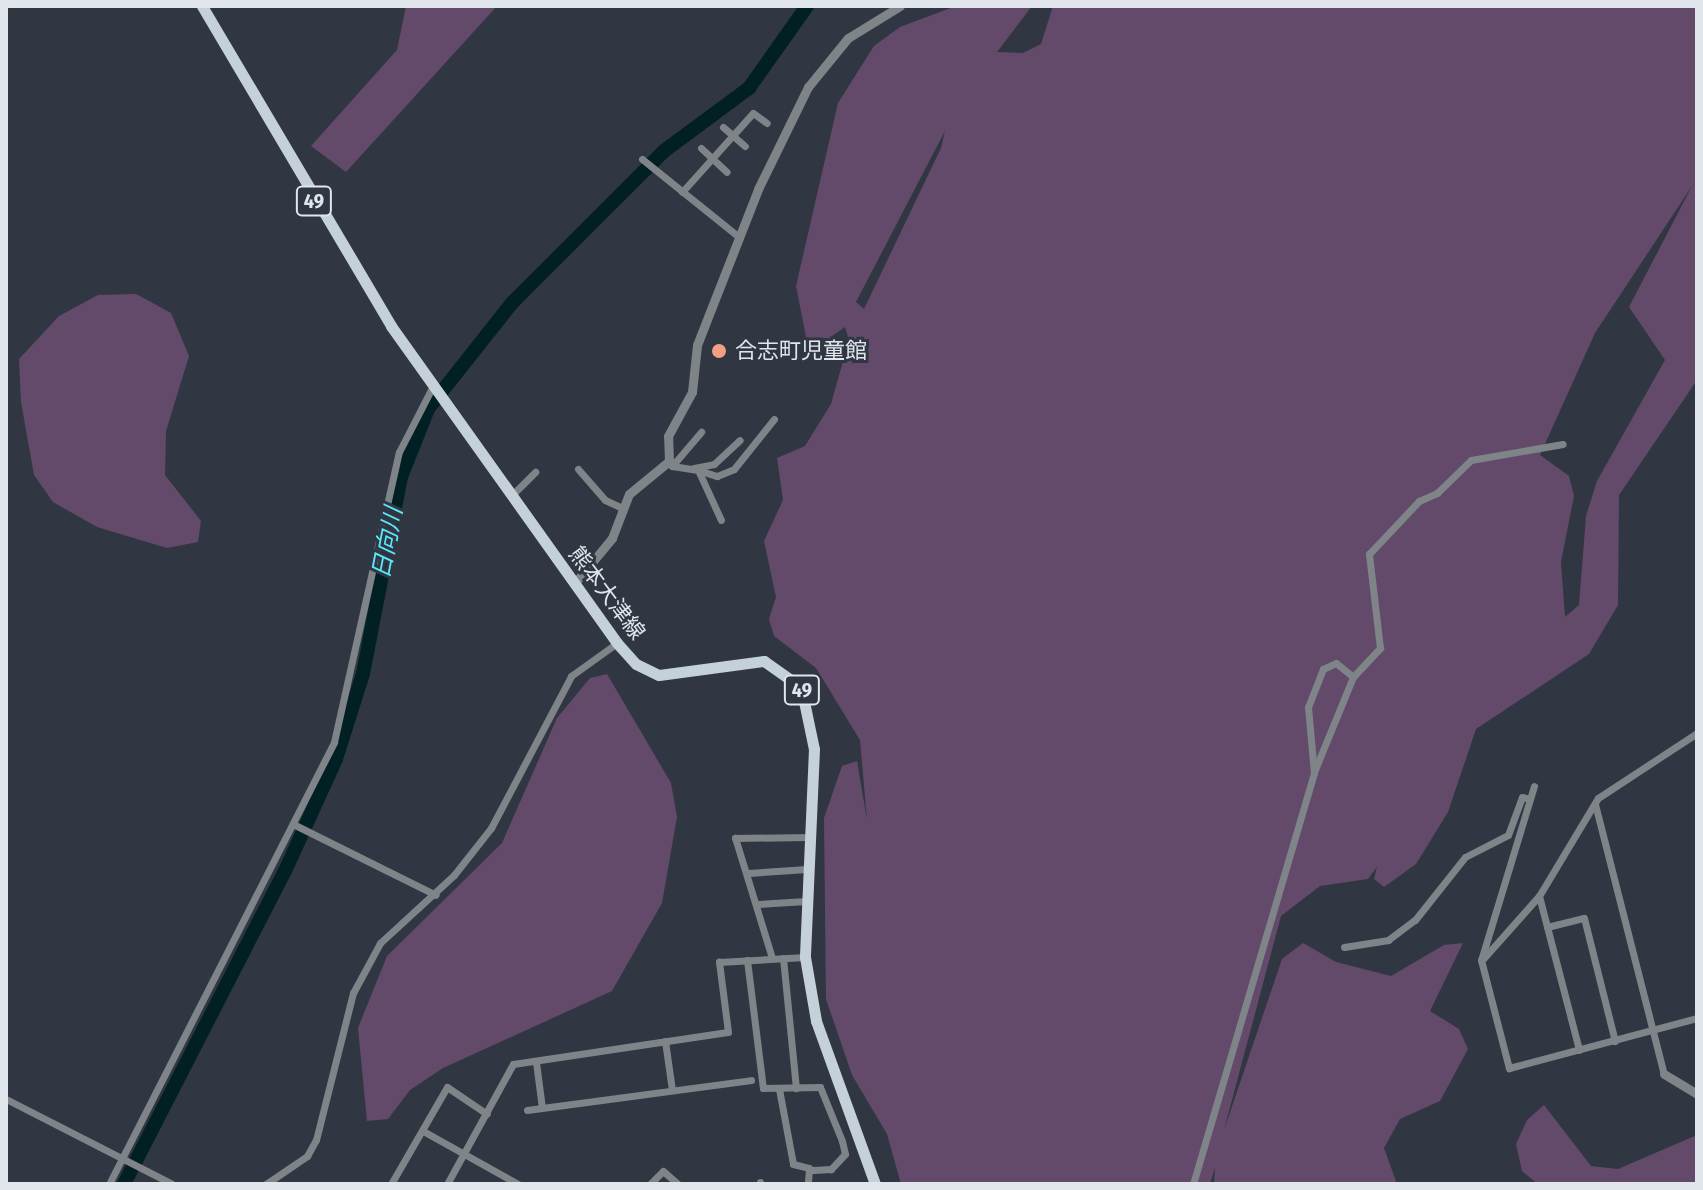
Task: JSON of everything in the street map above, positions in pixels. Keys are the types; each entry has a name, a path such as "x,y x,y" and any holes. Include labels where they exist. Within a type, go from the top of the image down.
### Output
{"main road":[{"name":"熊本大津線","path":"202,6 309,193 446,401 617,643 636,664 659,675 747,660 790,674 806,702 814,749 805,957 816,1021 875,1184"}],"street":[{"path":"669,466 672,423 692,392 697,345 739,237 816,76 848,38 900,6"},
{"path":"682,192 753,113 767,123"},
{"path":"723,127 745,146"},
{"path":"701,148 727,172"},
{"path":"642,159 739,237"},
{"path":"109,1184 295,825 334,742 357,661 399,452 436,386"},
{"path":"669,466 696,469 717,476 734,469 774,419"},
{"path":"574,584 612,538 622,508 701,432"},
{"path":"696,469 714,464 740,440"},
{"path":"1193,1184 1314,774 1353,677 1380,648 1369,554 1419,501 1437,493 1471,460 1563,444"},
{"path":"578,469 605,500 622,508"},
{"path":"696,469 721,520"},
{"path":"512,495 535,472"},
{"path":"266,1184 307,1156 316,1140 353,993 370,958 436,895 491,828 571,676 617,643"},
{"path":"1314,774 1308,707 1323,669 1336,663 1353,677"},
{"path":"1481,960 1539,896 1595,804 1697,733"},
{"path":"1534,786 1481,960 1509,1068 1697,1018"},
{"path":"1344,947 1388,940 1415,920 1465,857 1508,835 1522,797 1530,799"},
{"path":"1595,804 1664,1074 1697,1094"},
{"path":"295,825 436,895"},
{"path":"772,958 758,904 735,838 809,837"},
{"path":"748,873 807,869"},
{"path":"1539,896 1579,1050"},
{"path":"758,904 806,901"},
{"path":"1547,927 1584,918 1615,1041"},
{"path":"447,1184 513,1064 728,1032 719,962 805,957"},
{"path":"783,958 796,1088"},
{"path":"747,960 763,1088 820,1087 845,1154 831,1169 809,1170 793,1164 779,1089"},
{"path":"665,1041 672,1090"},
{"path":"536,1062 542,1108"},
{"path":"527,1110 751,1080"},
{"path":"391,1184 447,1087 487,1114"},
{"path":"6,1099 172,1184"},
{"path":"423,1131 518,1184"},
{"path":"808,1184 809,1170"},
{"path":"650,1184 663,1171 678,1184"}],"shaded area":[{"path":"406,6 497,6 346,172 311,146 397,50"},
{"path":"956,6 1032,6 997,52 1023,53 1041,44 1053,6 1697,6 1697,380 1619,495 1618,605 1589,654 1476,729 1448,812 1416,864 1384,887 1374,879 1377,867 1368,879 1320,886 1281,916 1224,1130 1282,959 1303,943 1336,962 1391,976 1444,945 1463,943 1430,1011 1459,1029 1468,1049 1440,1101 1400,1119 1384,1148 1397,1184 1214,1184 1215,1167 1210,1184 901,1184 887,1134 852,1075 826,999 824,818 842,766 857,761 867,820 860,740 816,668 774,636 769,619 776,597 764,541 783,500 777,458 805,446 831,404 849,340 845,327 809,352 796,286 838,103 874,46 900,27","holes":["945,131 941,148 864,309 856,302","1692,186 1629,307 1665,360 1597,481 1586,516 1579,605 1565,617 1561,562 1574,496 1569,476 1540,455 1595,333"]},
{"path":"136,294 171,313 189,356 166,431 165,475 201,521 198,542 167,548 97,527 53,502 34,475 21,402 19,359 59,316 98,295"},
{"path":"607,674 671,783 677,817 662,903 612,991 443,1068 410,1090 388,1119 367,1121 358,1028 387,956 502,843 557,718 590,678"},
{"path":"1544,1105 1591,1166 1618,1169 1697,1135 1697,1184 1538,1184 1522,1171 1516,1144 1527,1120"}],"waterway":[{"name":"日向川","path":"124,1184 285,871 336,759 363,674 401,477 428,409 512,303 664,151 749,88 807,6"}],"place":[{"name":"合志町児童館","path":"719,351"}]}
